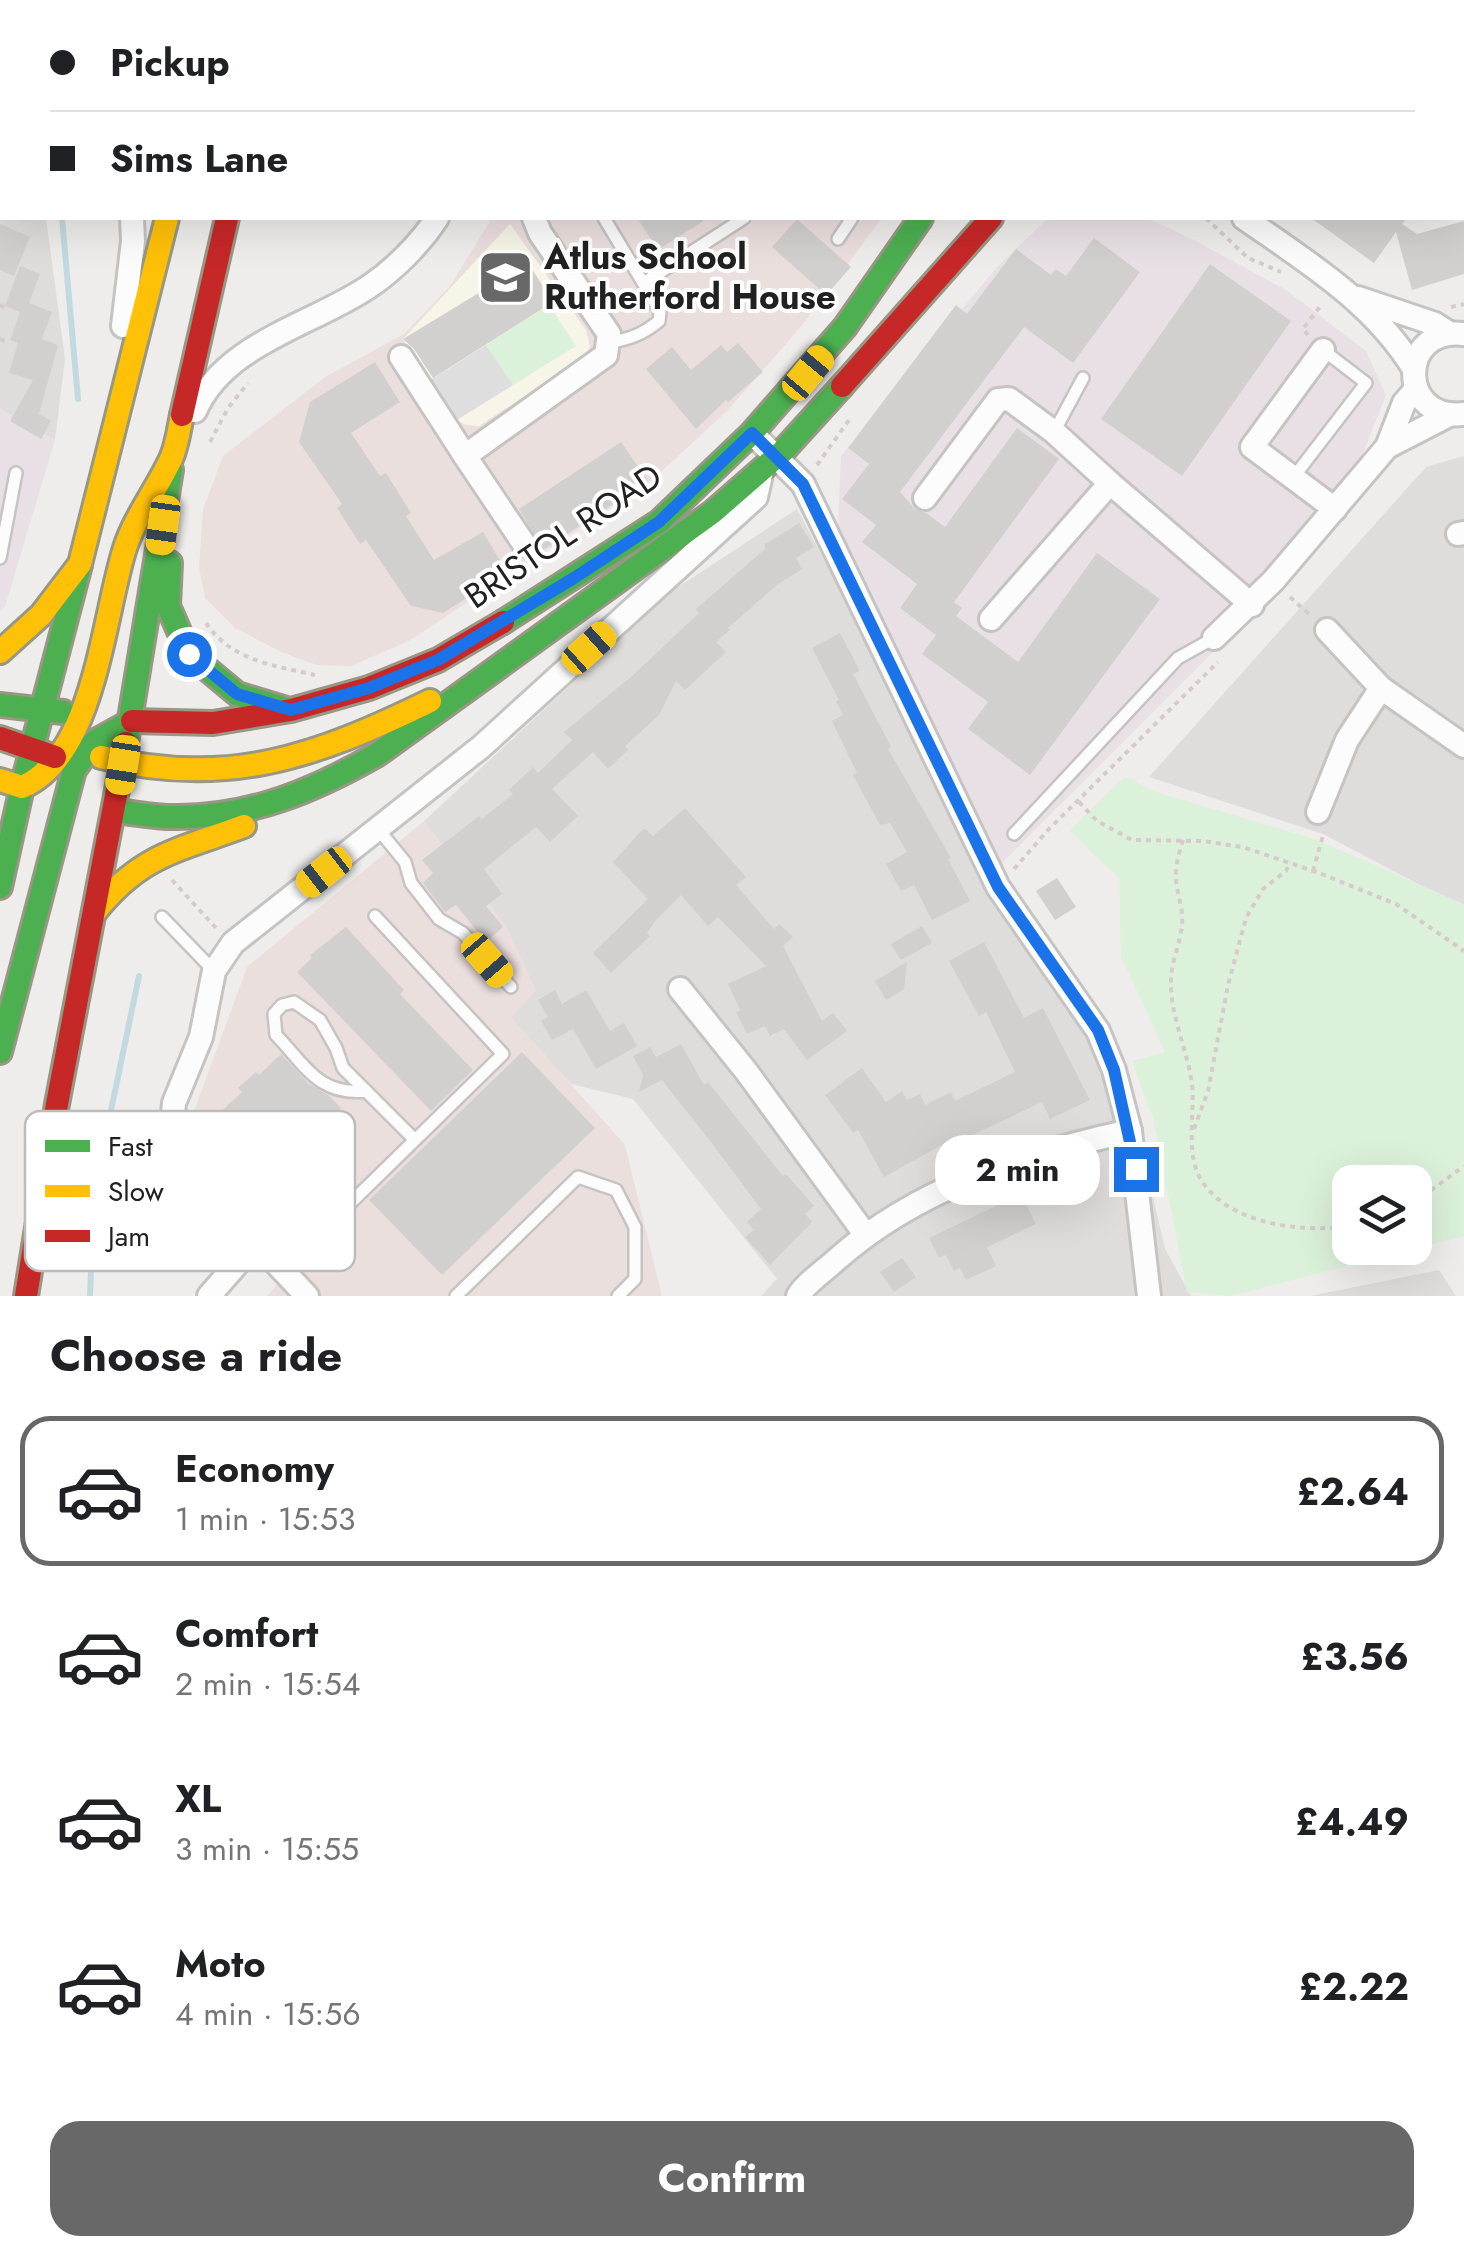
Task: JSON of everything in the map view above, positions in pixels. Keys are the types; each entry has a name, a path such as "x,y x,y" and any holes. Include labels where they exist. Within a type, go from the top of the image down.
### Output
{"main road":[{"path":"0,887 11,783 33,748 44,709 167,220"},
{"path":"0,1046 90,804 123,765 174,455 226,220"},
{"name":"BRISTOL ROAD","path":"0,705 132,721 213,724 291,710 369,688 438,660 659,522 752,433 846,327 920,220"},
{"path":"846,327 904,270 944,220"},
{"name":"BRISTOL ROAD","path":"11,783 90,804 195,819 244,813 294,798 383,754 688,532 770,463 989,220"},
{"path":"174,455 168,606 189,654 237,694 291,710"},
{"path":"90,804 72,755 126,544 174,455"},
{"path":"0,652 41,615 80,564"},
{"path":"0,738 123,765 200,772 239,770 294,758 367,733 512,658"},
{"path":"44,709 72,755 90,804 93,914 56,1111"},
{"path":"11,783 36,781 105,734 132,721"},
{"path":"93,914 111,889 140,863 302,803 362,766"},
{"path":"55,1111 57,1104"},
{"path":"8,1296 25,1219"},
{"path":"26,1296 30,1271"}],"street":[{"path":"112,443 111,410 131,259 132,220"},
{"path":"174,455 214,378 257,347 368,288 427,233 436,220"},
{"path":"465,456 606,355 609,334 540,234 535,220"},
{"path":"1247,220 1355,297 1400,346 1435,410 1456,415"},
{"path":"1355,297 1456,333"},
{"path":"1214,638 1274,582 1387,447 1425,345 1456,333"},
{"path":"1323,350 1252,447 1335,509"},
{"path":"402,358 524,544"},
{"path":"925,498 998,400 1010,399 1054,432 1252,605"},
{"path":"1387,447 1456,415"},
{"path":"752,433 770,463 803,484 998,887 1098,1030 1114,1070 1130,1131 1149,1296"},
{"name":"BRISTOL ROAD","path":"214,972 238,940 482,747 756,498 770,463"},
{"path":"991,619 1110,483"},
{"path":"1327,630 1381,688 1464,746"},
{"path":"1318,812 1347,740 1381,688"},
{"path":"173,1111 201,1037 214,972"},
{"path":"680,989 746,1070 866,1234"},
{"path":"798,1296 866,1234 987,1170 1038,1152 1130,1131"},
{"path":"210,1296 231,1271"},
{"path":"283,1271 307,1296"}],"lane":[{"path":"605,220 660,311 659,322 633,339 608,343"},
{"path":"645,282 741,220"},
{"path":"838,239 851,220"},
{"path":"1293,478 1366,383 1323,350"},
{"path":"1054,432 1083,378"},
{"path":"0,558 16,472"},
{"path":"1014,834 1178,658 1214,638"},
{"path":"378,829 405,862 411,882 440,919 463,933 511,987"},
{"path":"355,1198 503,1054 375,916"},
{"path":"162,917 214,972"},
{"path":"366,1092 345,1094 326,1087 276,1036 274,1014 282,1005 294,1002 320,1020 343,1068 414,1140"},
{"path":"456,1296 578,1177 616,1190 636,1228 636,1279 618,1296"}],"path":[{"path":"1208,220 1248,258 1285,274"},
{"path":"1323,350 1302,329 1328,296"},
{"path":"1439,308 1464,304"},
{"path":"0,306 8,310"},
{"path":"0,339 8,342"},
{"path":"208,445 228,408 254,375"},
{"path":"1274,582 1327,630"},
{"path":"201,616 220,642 238,654 320,676"},
{"path":"1079,802 1097,822 1132,840 1243,846 1290,862 1396,904 1464,951"},
{"path":"1183,840 1175,873 1182,929 1171,980 1173,1006 1192,1084 1193,1151 1200,1176 1214,1194 1235,1208 1289,1228 1332,1228"},
{"path":"1194,1128 1208,1092 1228,984 1246,918 1263,889 1286,871 1290,862"},
{"path":"168,875 219,932 224,935 233,928 238,940"},
{"path":"1432,1190 1464,1166"}],"shaded area":[{"path":"0,220 46,220 65,359 55,440 0,409"},
{"path":"491,220 881,220 800,328 727,411 651,481 409,641 351,666 317,665 235,628 205,598 199,567 203,509 223,456 325,377 404,334 450,286"},
{"path":"1046,220 1151,220 1286,290 1366,351 1386,395 1361,458 1235,630 1001,864 838,526 841,456 996,268"},
{"name":"Atlus School Rutherford House","path":"510,224 586,330 590,346 586,356 479,426 466,425 450,417 403,339"},
{"path":"486,345 513,385 457,420 450,417 429,381"},
{"path":"0,408 55,440 5,607 0,609"},
{"path":"1464,456 1464,908 1323,834 1149,777 1426,467"},
{"path":"797,509 986,864 1126,1078 1165,1249 1191,1296 761,1296 777,1279 633,1099 571,1084 510,1017 424,821 672,591"},
{"path":"424,821 507,927 536,991 511,1017 625,1145 662,1296 267,1296 288,1271 355,1271 355,1111 194,1111 247,967"},
{"path":"1439,1270 1456,1296 1310,1296"}],"green space":[{"path":"549,305 576,346 513,385 486,345"},
{"path":"1126,776 1153,791 1315,839 1464,904 1464,1236 1432,1244 1432,1165 1332,1165 1332,1265 1351,1265 1230,1296 1187,1292 1153,1118 1132,1061 1165,1052 1121,957 1119,878 1069,831"}],"building":[{"path":"638,220 705,220 658,250"},
{"path":"798,220 851,267 826,295 772,247"},
{"path":"1314,220 1405,220 1402,224 1417,234 1464,221 1464,274 1412,290 1396,232 1374,263"},
{"path":"0,224 30,237 14,276 0,270"},
{"path":"1094,238 1140,272 1073,363 1024,327 900,492 915,509 945,527 1017,428 1059,459 954,602 962,608 956,616 1018,662 1097,553 1160,599 1030,775 968,729 988,702 922,654 936,635 900,608 917,584 862,542 876,525 842,499 869,464 848,448 956,305 967,314 1016,249 1051,275 1056,269 1066,276"},
{"path":"528,263 553,302 433,378 403,339"},
{"path":"1210,264 1291,321 1182,476 1101,419"},
{"path":"20,266 40,274 29,303 52,312 42,339 58,345 39,414 51,421 41,439 10,421 33,380 9,373 18,343 10,340 20,312 5,306"},
{"path":"738,343 763,372 696,429 646,369 672,347 691,370 721,345 727,352"},
{"path":"375,362 400,402 351,433 380,476 386,473 411,513 406,516 434,560 483,532 507,572 443,613 411,606 366,540 360,544 337,508 342,504 299,442 310,402"},
{"path":"621,442 648,481 543,550 519,509"},
{"path":"799,523 814,547 796,558 802,569 778,584 728,628 716,642 726,652 685,690 676,681 659,715 625,746 628,750 608,769 593,752 552,789 578,816 550,842 536,827 484,869 502,894 486,906 503,927 486,942 456,905 445,912 423,883 433,873 422,860 513,794 509,790 533,767 538,773 572,740 564,732 632,676 699,613 696,609 766,548 764,545"},
{"path":"840,633 860,671 853,674 891,747 888,749 951,858 948,859 970,901 932,920 914,885 901,891 886,864 907,852 890,823 880,825 853,775 857,773 832,721 843,715 836,701 839,700 812,648"},
{"path":"685,808 746,877 736,885 774,929 779,924 793,937 783,946 822,1021 833,1013 847,1031 807,1060 784,1029 770,1036 765,1026 747,1034 728,984 766,966 718,917 708,926 681,895 655,921 647,933 650,936 611,973 593,953 648,899 613,862 644,828 653,836"},
{"path":"1057,878 1076,907 1055,920 1036,891"},
{"path":"922,926 932,943 901,960 891,944"},
{"path":"346,927 404,990 400,994 473,1070 431,1111 297,972 312,958 310,955"},
{"path":"984,942 1024,1018 1043,1008 1090,1100 1050,1119 1042,1102 952,1145 949,1141 884,1177 858,1130 853,1133 825,1095 862,1068 886,1102 902,1091 907,1100 920,1094 925,1105 951,1092 955,1101 1015,1072 986,1012 979,1016 949,961"},
{"path":"907,962 904,989 886,1000 875,981"},
{"path":"555,990 562,1004 586,990 610,1031 624,1023 637,1046 596,1069 573,1029 552,1040 541,1021 548,1017 538,1000"},
{"path":"681,1044 704,1085 708,1082 783,1176 786,1174 814,1206 805,1214 812,1222 770,1265 745,1237 754,1230 747,1222 761,1209 717,1150 662,1080 639,1092 643,1075 633,1056 650,1047 656,1057"},
{"path":"522,1052 595,1128 442,1275 369,1200"},
{"path":"281,1054 308,1083 341,1108 222,1111 242,1092 238,1088 256,1072 259,1075"},
{"path":"1021,1194 1036,1224 987,1247 996,1266 966,1280 960,1268 954,1271 946,1255 939,1258 929,1238"},
{"path":"902,1258 916,1277 894,1292 880,1272"}],"waterway":[{"path":"62,220 78,399"},
{"path":"111,1111 139,976"},
{"path":"90,1296 91,1271"}],"traffic: fast":[{"path":"503,622 659,522 752,433 845,327 920,220"},
{"path":"116,811 170,817 205,816 257,807 307,790 378,754 713,512 783,451 842,386"},
{"path":"126,743 171,470"},
{"path":"170,563 168,606 189,654 237,694 286,709"},
{"path":"0,887 80,565"},
{"path":"0,705 63,712"},
{"path":"0,1052 74,770 94,742 132,721"}],"traffic: slow":[{"path":"0,652 41,615 80,564 166,220"},
{"path":"0,780 22,787 46,771 66,746 81,716 125,548 171,459 182,415"},
{"path":"101,757 190,769 270,762 349,737 430,701"},
{"path":"94,913 144,866 244,826"}],"traffic: jam":[{"path":"182,415 227,220"},
{"path":"842,386 989,220"},
{"path":"132,721 213,723 291,710 369,688 438,660 503,622"},
{"path":"0,738 55,757"},
{"path":"56,1111 126,743"},
{"path":"26,1296 30,1271"}],"place":[{"name":"Atlus School Rutherford House","path":"505,277"}],"route":[{"path":"189,654 237,694 291,710 369,688 438,660 659,522 752,433 803,484 998,887 1098,1030 1114,1070 1136,1169"}]}
